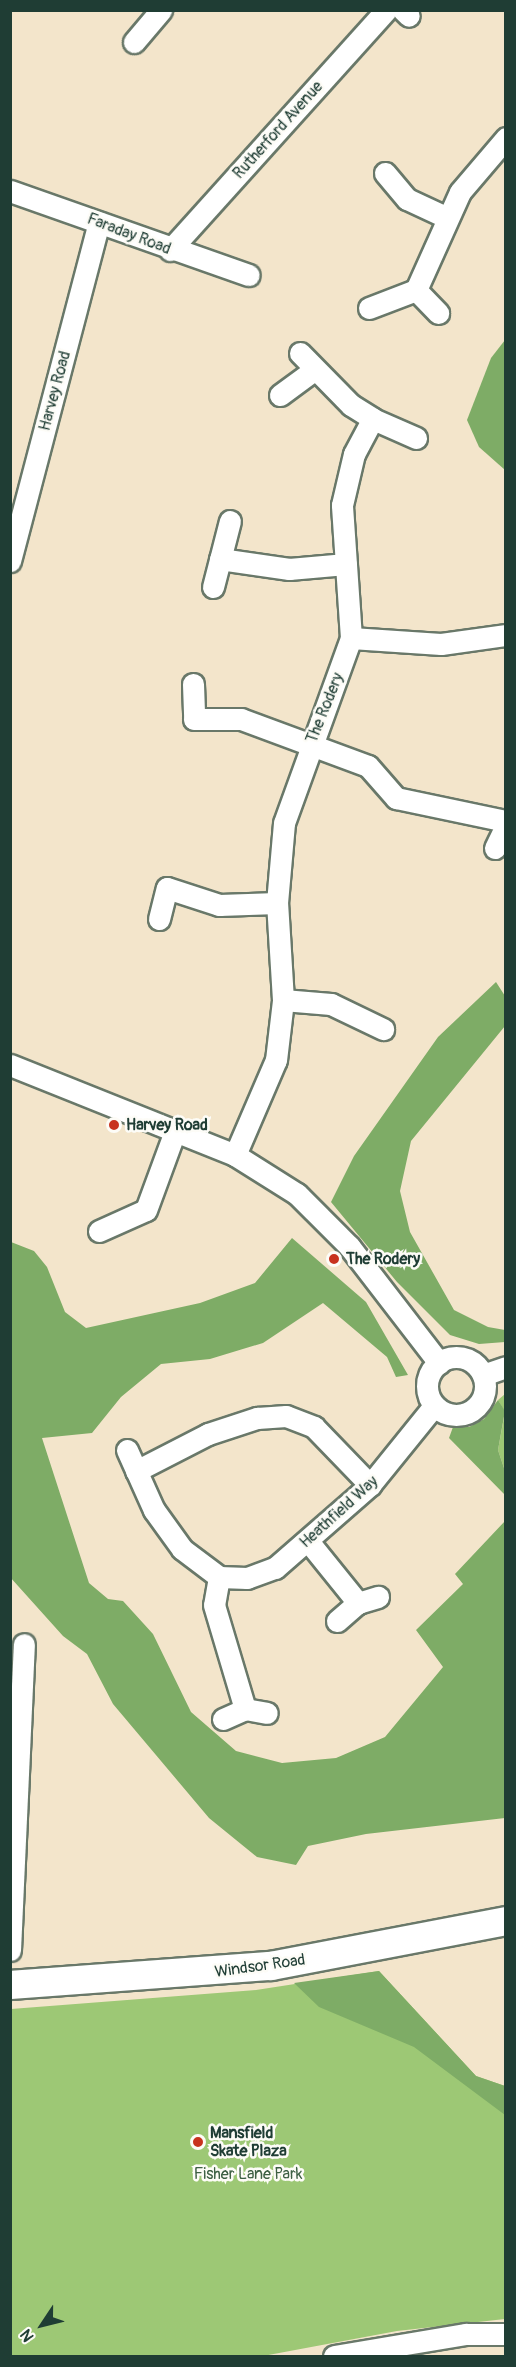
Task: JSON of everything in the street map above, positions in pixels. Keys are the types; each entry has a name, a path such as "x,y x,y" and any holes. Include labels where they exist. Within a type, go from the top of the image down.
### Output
{"main road":[{"name":"Windsor Road","path":"10,1985 271,1966 506,1921"}],"street":[{"path":"134,42 161,10"},
{"name":"Rutherford Avenue","path":"170,250 386,10"},
{"path":"369,308 416,290 460,192 506,138"},
{"path":"385,173 407,199 448,218"},
{"name":"Faraday Road","path":"10,191 170,250 249,275"},
{"name":"Harvey Road","path":"10,561 99,222"},
{"path":"416,290 438,313"},
{"path":"300,353 314,370 373,419 416,438"},
{"path":"280,395 314,370"},
{"name":"The Rodery","path":"236,1155 276,1060 283,1000 277,903 284,823 310,744 333,694 351,638 342,505 354,454 373,419"},
{"path":"213,587 230,521"},
{"path":"220,559 290,568 346,564"},
{"path":"351,638 441,644 506,634"},
{"path":"193,684 194,719 241,719 368,766 396,798 506,823 495,848"},
{"path":"159,919 167,888 219,905 277,903"},
{"path":"283,1000 331,1004 383,1029"},
{"path":"10,1065 236,1155 316,1210 350,1246 439,1363"},
{"path":"99,1232 146,1210 175,1131"},
{"path":"464,1358 483,1375 484,1393 475,1408 458,1415 434,1406 427,1388 428,1378 439,1363 464,1358"},
{"path":"483,1375 506,1367"},
{"name":"Heathfield Way","path":"219,1577 247,1578 275,1568 370,1485 434,1406"},
{"path":"136,1471 208,1434 257,1418 286,1416 314,1426 370,1485"},
{"path":"127,1450 154,1510 182,1549 219,1577 213,1605 244,1709"},
{"path":"308,1541 368,1600 337,1621"},
{"path":"10,1950 24,1644"},
{"path":"223,1719 244,1709 267,1713"},
{"path":"334,2356 466,2334 506,2334"}],"green space":[{"path":"505,340 505,470 479,447 467,420 491,358"},
{"path":"496,982 505,996 505,1026 411,1141 400,1191 410,1232 454,1310 488,1327 505,1330 505,1342 479,1344 450,1335 397,1282 331,1202 354,1156 438,1037"},
{"path":"292,1238 366,1302 408,1375 396,1377 387,1357 323,1303 263,1343 210,1359 161,1364 121,1397 92,1433 42,1438 89,1583 108,1599 123,1601 153,1634 191,1712 236,1751 282,1763 336,1758 385,1737 443,1667 416,1630 463,1584 455,1574 505,1521 505,1818 366,1834 308,1846 296,1865 257,1857 209,1818 113,1704 87,1654 63,1636 10,1577 11,1242 34,1251 47,1267 65,1312 86,1328 200,1303 255,1283"},
{"path":"505,1394 505,1412 498,1400"},
{"path":"498,1400 505,1411 498,1450 505,1471 505,1495 449,1438 453,1427 469,1427 484,1419"},
{"path":"505,1412 505,1471 498,1450"},
{"name":"Fisher Lane Park","path":"379,1971 476,2076 505,2086 505,2319 397,2331 263,2356 11,2356 11,2009 256,1990"},
{"path":"379,1971 476,2076 505,2086 505,2115 414,2047 319,2007 294,1983"}],"place":[{"name":"Harvey Road","path":"114,1125"},
{"name":"The Rodery","path":"334,1259"},
{"name":"Mansfield Skate Plaza","path":"198,2142"}]}
